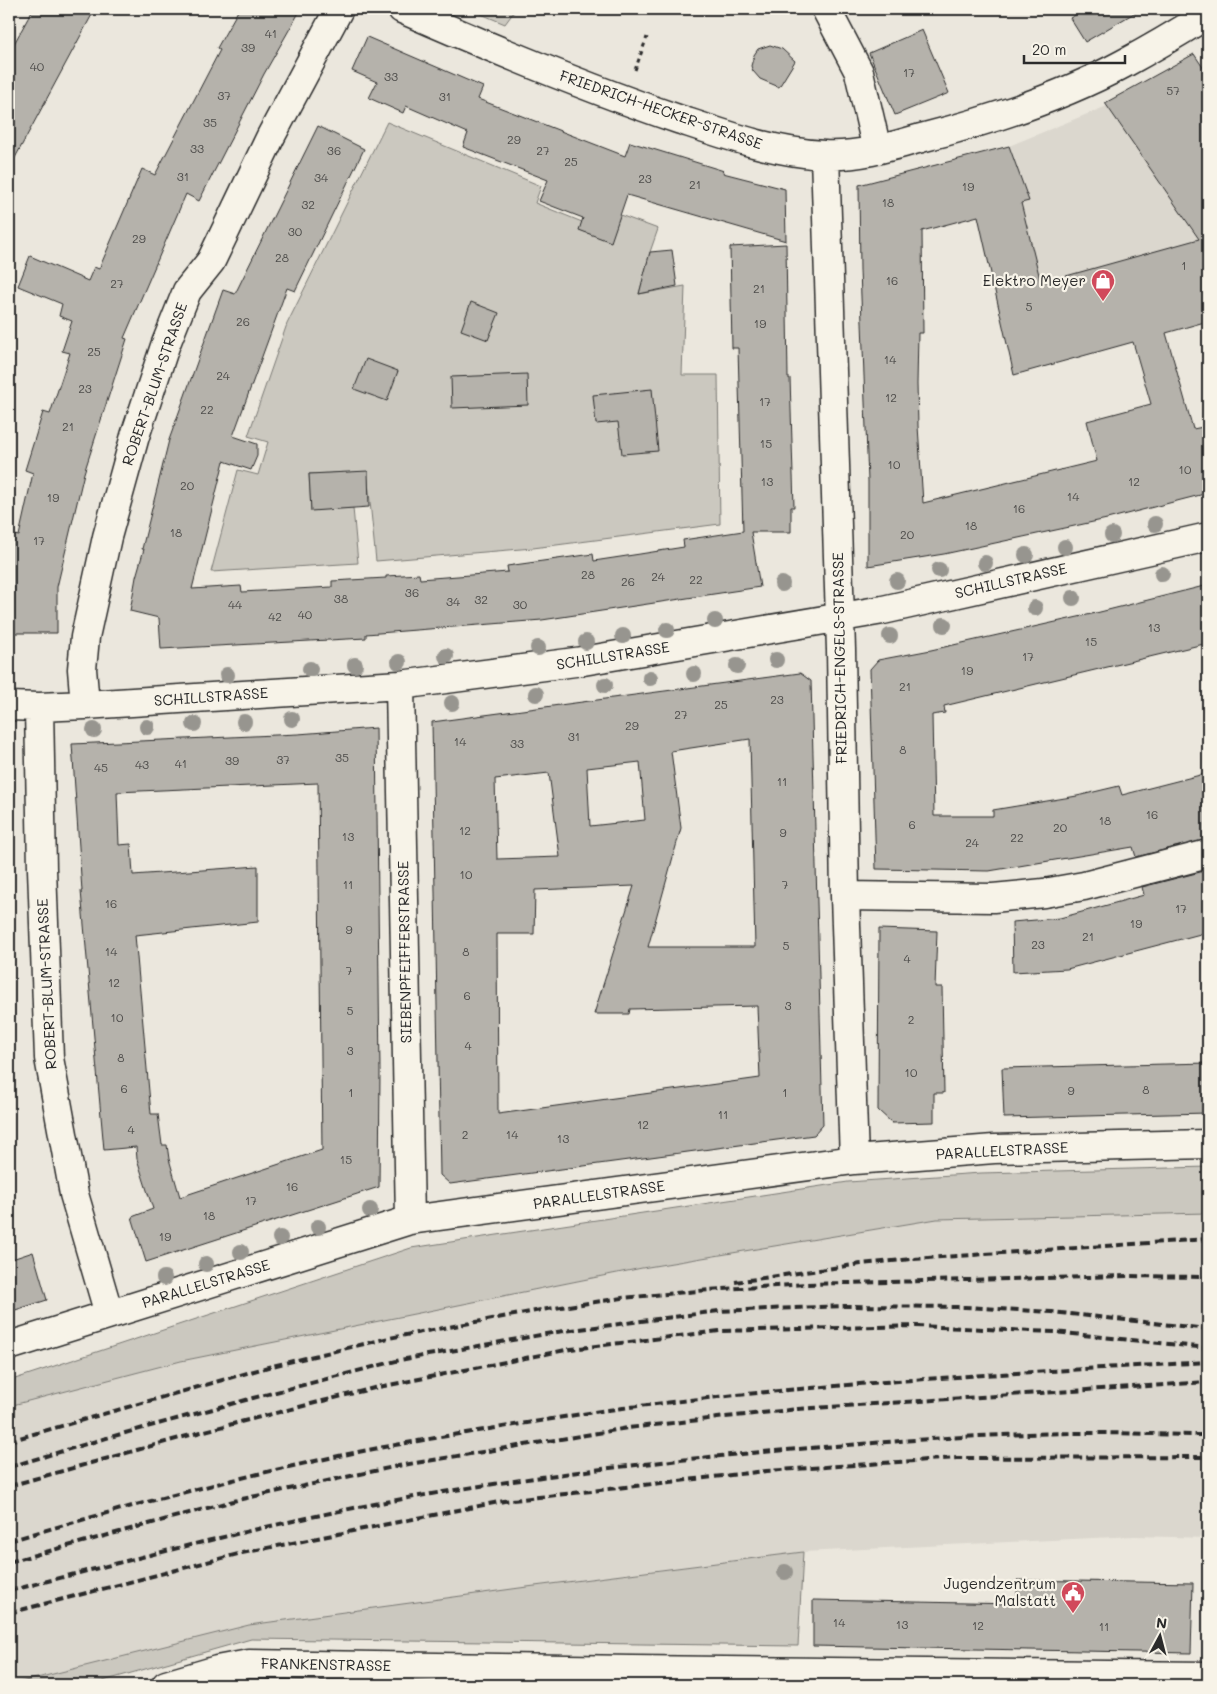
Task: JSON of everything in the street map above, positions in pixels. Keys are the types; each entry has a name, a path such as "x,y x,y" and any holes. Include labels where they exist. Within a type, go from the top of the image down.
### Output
{"street":[{"name":"ROBERT-BLUM-STRASSE","path":"85,704 82,669 84,637 107,537 135,436 165,346 187,292 211,261 271,136 339,9"},
{"name":"FRIEDRICH-HECKER-STRASSE","path":"402,9 535,66 648,109 763,146 787,151 825,155 846,155 877,150 1008,113 1122,65 1205,15"},
{"path":"826,9 859,72 877,150"},
{"name":"FRIEDRICH-ENGELS-STRASSE","path":"825,155 840,618 845,896 854,1160"},
{"name":"SCHILLSTRASSE","path":"9,706 39,707 400,684 582,661 883,610 1208,536"},
{"name":"SIEBENPFEIFFERSTRASSE","path":"400,684 410,1220"},
{"name":"ROBERT-BLUM-STRASSE","path":"39,707 48,1058 74,1194 109,1314"},
{"path":"845,896 993,898 1044,894 1084,886 1208,854"},
{"name":"PARALLELSTRASSE","path":"9,1346 410,1220 854,1160 994,1150 1208,1144"},
{"name":"FRANKENSTRASSE","path":"166,1685 217,1670 249,1664 602,1678 1116,1680 1208,1676"}],"path":[{"path":"634,73 647,37"}],"shaded area":[{"path":"469,9 516,9 505,24"},
{"path":"1107,106 1208,251 1208,321 1014,375 977,216 1029,201 1009,146"},
{"path":"387,122 541,186 535,203 582,222 580,230 610,241 620,215 658,229 639,294 685,286 682,375 718,375 720,524 533,548 376,561 367,472 309,474 311,510 353,508 358,563 211,572 238,470 258,475 268,442 248,436 287,324"},
{"path":"1208,1167 1208,1213 937,1219 642,1268 181,1361 9,1406 9,1381 411,1248 848,1182 981,1173"},
{"path":"1208,1213 1208,1538 1135,1536 803,1552 249,1625 9,1685 9,1406 181,1361 642,1268 937,1219"},
{"path":"803,1552 798,1646 251,1639 89,1685 9,1685 249,1625"}],"building":[{"path":"33,9 95,9 9,169 9,53"},
{"path":"239,9 301,9 264,74 199,201 186,194 124,338 127,339 84,473 57,587 57,633 9,633 9,534 19,536 33,473 25,470 43,412 50,414 70,353 62,351 72,321 59,316 62,304 18,286 30,256 88,281 94,267 99,269 142,169 155,175 220,50 217,48"},
{"path":"1086,9 1141,9 1085,42 1070,18"},
{"path":"922,30 949,93 895,115 869,53"},
{"path":"367,37 483,87 478,99 625,156 630,142 724,171 723,173 785,189 786,241 627,195 611,242 579,230 583,218 539,201 548,180 463,147 468,133 406,106 403,113 369,98 377,82 352,71"},
{"path":"770,45 782,49 795,61 779,87 760,79 751,66 758,49"},
{"path":"1194,54 1208,75 1208,321 1166,333 1193,429 1203,427 1205,434 1208,433 1208,493 1107,519 944,554 868,566 868,481 860,270 859,185 1009,146 1029,201 1021,203 1041,283 1199,239 1105,103","holes":["978,216 1014,375 1133,342 1151,404 1087,421 1097,461 923,503 917,384 918,333 923,333 922,231"]},
{"path":"318,126 364,149 295,291 287,288 233,436 257,444 257,456 251,470 224,461 192,589 241,586 242,592 332,587 332,581 386,578 386,576 419,574 420,579 508,572 507,566 593,554 594,561 684,547 683,540 743,531 738,348 732,348 730,247 786,244 788,378 790,378 794,507 791,507 791,532 751,532 760,587 542,620 366,634 366,638 161,649 159,618 130,611 136,577 144,549 142,549 169,440 223,290 235,294"},
{"path":"672,250 677,286 639,294 650,252"},
{"path":"471,302 499,313 488,340 461,330"},
{"path":"366,359 398,371 387,401 354,389"},
{"path":"527,374 528,405 452,408 451,377"},
{"path":"652,389 658,451 622,454 618,422 596,424 593,395"},
{"path":"368,471 369,507 311,511 309,474"},
{"path":"1208,585 1208,643 944,706 945,713 932,715 934,816 993,816 993,810 1077,796 1119,786 1122,795 1208,773 1208,839 1136,857 1133,847 989,871 876,869 870,669 878,660 1096,613"},
{"path":"800,673 811,681 823,1125 814,1135 450,1184 440,1175 432,722","holes":["750,739 755,947 648,947 681,828 671,751","640,762 645,820 590,826 587,768","549,773 560,857 497,859 495,779","634,886 594,1014 629,1014 630,1009 757,1006 760,1078 498,1114 497,934 534,934 535,890"]},
{"path":"376,728 380,1071 379,1187 146,1262 132,1217 153,1209 137,1159 136,1147 104,1150 81,891 72,744 298,734","holes":["318,783 322,1150 180,1197 167,1145 162,1145 158,1114 151,1114 135,935 258,922 258,866 133,875 131,844 119,845 117,792"]},
{"path":"1208,870 1208,932 1067,969 1013,972 1012,922 1060,918 1144,895 1142,887"},
{"path":"879,929 937,931 935,987 942,987 944,1093 934,1093 934,1122 892,1123 878,1110"},
{"path":"1208,1063 1208,1113 1004,1118 1002,1068"},
{"path":"33,1252 47,1300 9,1312 9,1260"},
{"path":"1017,1580 1193,1583 1191,1653 813,1646 813,1600 1017,1604"}],"railway":[{"path":"735,1282 861,1264 913,1259 1208,1239"},
{"path":"9,1441 268,1367 389,1338 541,1310 622,1298 806,1284 1128,1276 1208,1277"},
{"path":"9,1467 103,1439 400,1360 557,1332 719,1311 844,1306 965,1307 1052,1312 1208,1329"},
{"path":"9,1486 201,1432 374,1388 571,1349 720,1331 916,1326 1055,1332 1208,1348"},
{"path":"9,1541 182,1493 314,1461 421,1440 599,1411 696,1399 842,1385 1208,1362"},
{"path":"9,1562 237,1500 403,1465 628,1428 798,1409 1208,1382"},
{"path":"9,1591 227,1536 315,1516 477,1486 596,1470 716,1456 964,1437 1092,1433 1208,1435"},
{"path":"9,1613 242,1553 504,1501 766,1471 957,1458 1208,1457"}],"place":[{"name":"Elektro Meyer","path":"1103,302"},
{"name":"Jugendzentrum Malstatt","path":"1073,1614"}]}
